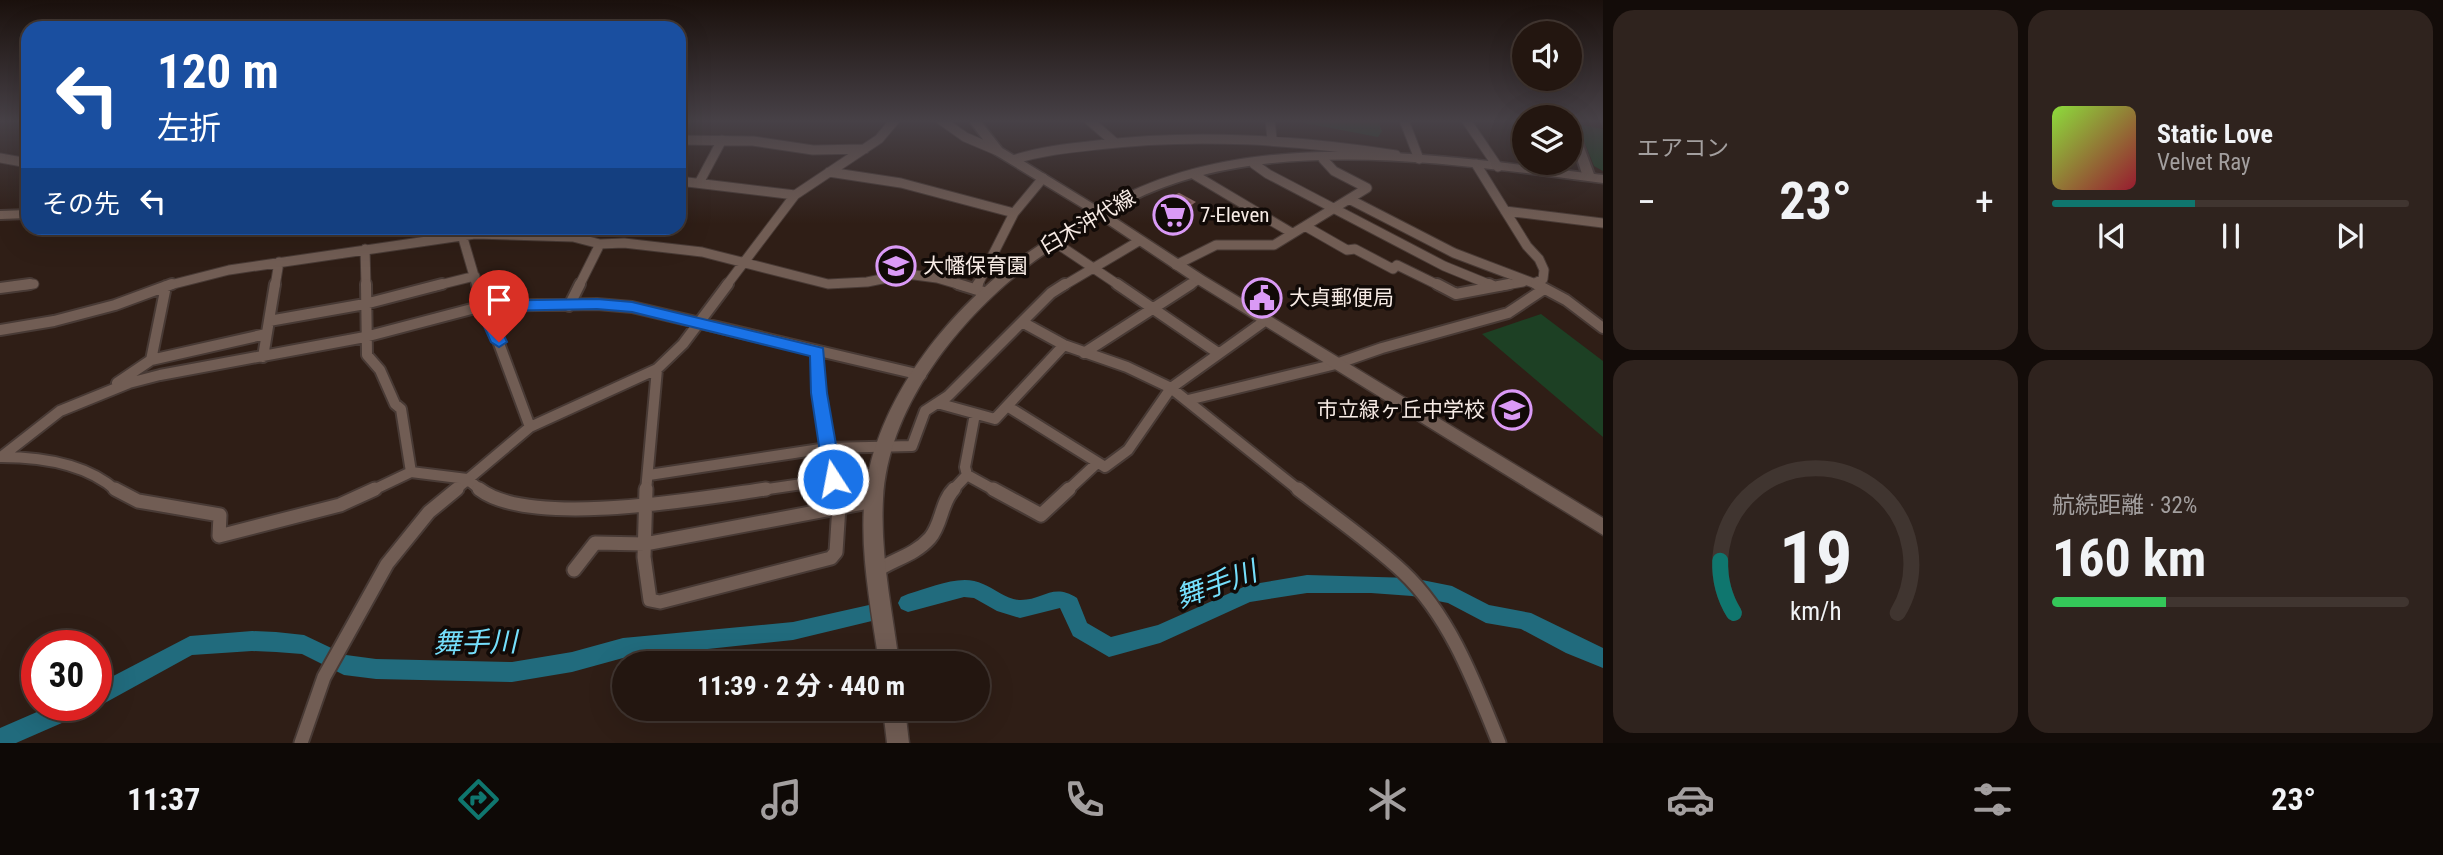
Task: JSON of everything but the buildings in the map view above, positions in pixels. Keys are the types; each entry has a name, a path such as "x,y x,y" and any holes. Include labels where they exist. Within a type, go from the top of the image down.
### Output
{"main road":[{"path":"1004,155 1176,265 1603,527"},
{"name":"臼木沖代線","path":"888,651 878,569 874,501 884,446 921,375 982,290 1028,257 1146,189 1193,174 1254,164 1323,159 1419,159 1596,178"},
{"path":"895,721 898,743"}],"street":[{"path":"699,183 714,155"},
{"path":"301,743 324,677 387,564 429,512 530,427 657,369 683,344 795,195 856,155"},
{"path":"1013,160 1043,155"},
{"path":"1387,155 1419,159 1417,155"},
{"path":"1490,155 1498,167"},
{"path":"1585,155 1596,178"},
{"path":"0,158 21,162"},
{"path":"1176,265 1216,246 1231,244 1267,247 1367,188 1334,171 1323,159"},
{"path":"1254,164 1444,266 1493,286"},
{"path":"1188,400 1336,364 1382,348 1508,313 1543,279 1544,270 1476,164"},
{"path":"829,173 901,183 1014,213"},
{"path":"1193,174 1292,233"},
{"path":"535,235 573,237 600,244 624,243 691,251 828,284 867,282 907,274 982,290 1014,213 1043,178"},
{"path":"686,182 795,195"},
{"path":"1349,199 1454,253 1554,293 1603,328"},
{"path":"1505,211 1603,223"},
{"path":"0,215 21,214"},
{"path":"1304,226 1347,250 1355,248 1393,269 1397,265 1456,293 1493,286 1535,285"},
{"path":"0,330 54,321 115,305 166,286 229,270 439,235"},
{"path":"461,235 483,306 530,427"},
{"path":"1053,241 1154,307 1218,353"},
{"path":"649,475 827,448 912,446 925,411 948,396 1051,293 1139,241"},
{"path":"569,306 600,244"},
{"path":"365,249 367,355 380,370 395,404 401,409 411,472"},
{"path":"263,357 279,262"},
{"path":"269,321 365,304 475,276"},
{"path":"1084,353 1199,279"},
{"path":"0,288 34,284"},
{"path":"151,360 166,286"},
{"path":"0,457 60,411 103,393 160,375 365,337 483,306 597,304 632,307 921,375"},
{"path":"1007,406 1105,467 1128,450 1171,388 1266,320"},
{"path":"1022,322 1064,345 1127,367 1171,388 1403,572 1439,615 1499,743"},
{"path":"103,393 151,360 266,334"},
{"path":"937,403 995,419 1064,345"},
{"path":"817,352 819,393 833,479"},
{"path":"657,369 646,506 646,592 650,600 660,602 831,558 836,552 839,506"},
{"path":"975,414 965,467 967,475 1041,515 1097,464"},
{"path":"0,457 39,457 104,479 121,494 138,502 220,514 219,536 340,505 411,472 467,479 486,494 506,503 569,509 646,506 877,473"},
{"path":"879,651 872,580 878,569 912,555 932,536 950,493 967,475"},
{"path":"574,570 595,543 645,544 874,501"},
{"path":"886,721 889,743"}],"green space":[{"path":"1589,155 1603,155 1603,171 1594,166"},
{"path":"1541,314 1603,361 1603,437 1482,334"}],"waterway":[{"name":"舞手川","path":"908,603 964,588 977,590 1004,605 1020,609 1062,599 1070,604 1080,629 1109,647 1160,634 1248,594 1307,584 1412,587 1452,595 1486,614 1524,620 1573,646 1603,658"},
{"name":"舞手川","path":"112,688 190,646 252,641 276,642 304,645 344,665 376,669 512,672 572,662 623,648 793,631 869,614"},
{"name":"舞手川","path":"0,739 42,721"}],"place":[{"name":"7-Eleven","path":"1173,215"},
{"name":"大幡保育園","path":"896,266"},
{"name":"大貞郵便局","path":"1262,298"},
{"name":"市立緑ヶ丘中学校","path":"1512,410"}],"route":[{"path":"499,342 483,306 597,304 632,307 817,352 819,393 833,479"}]}
